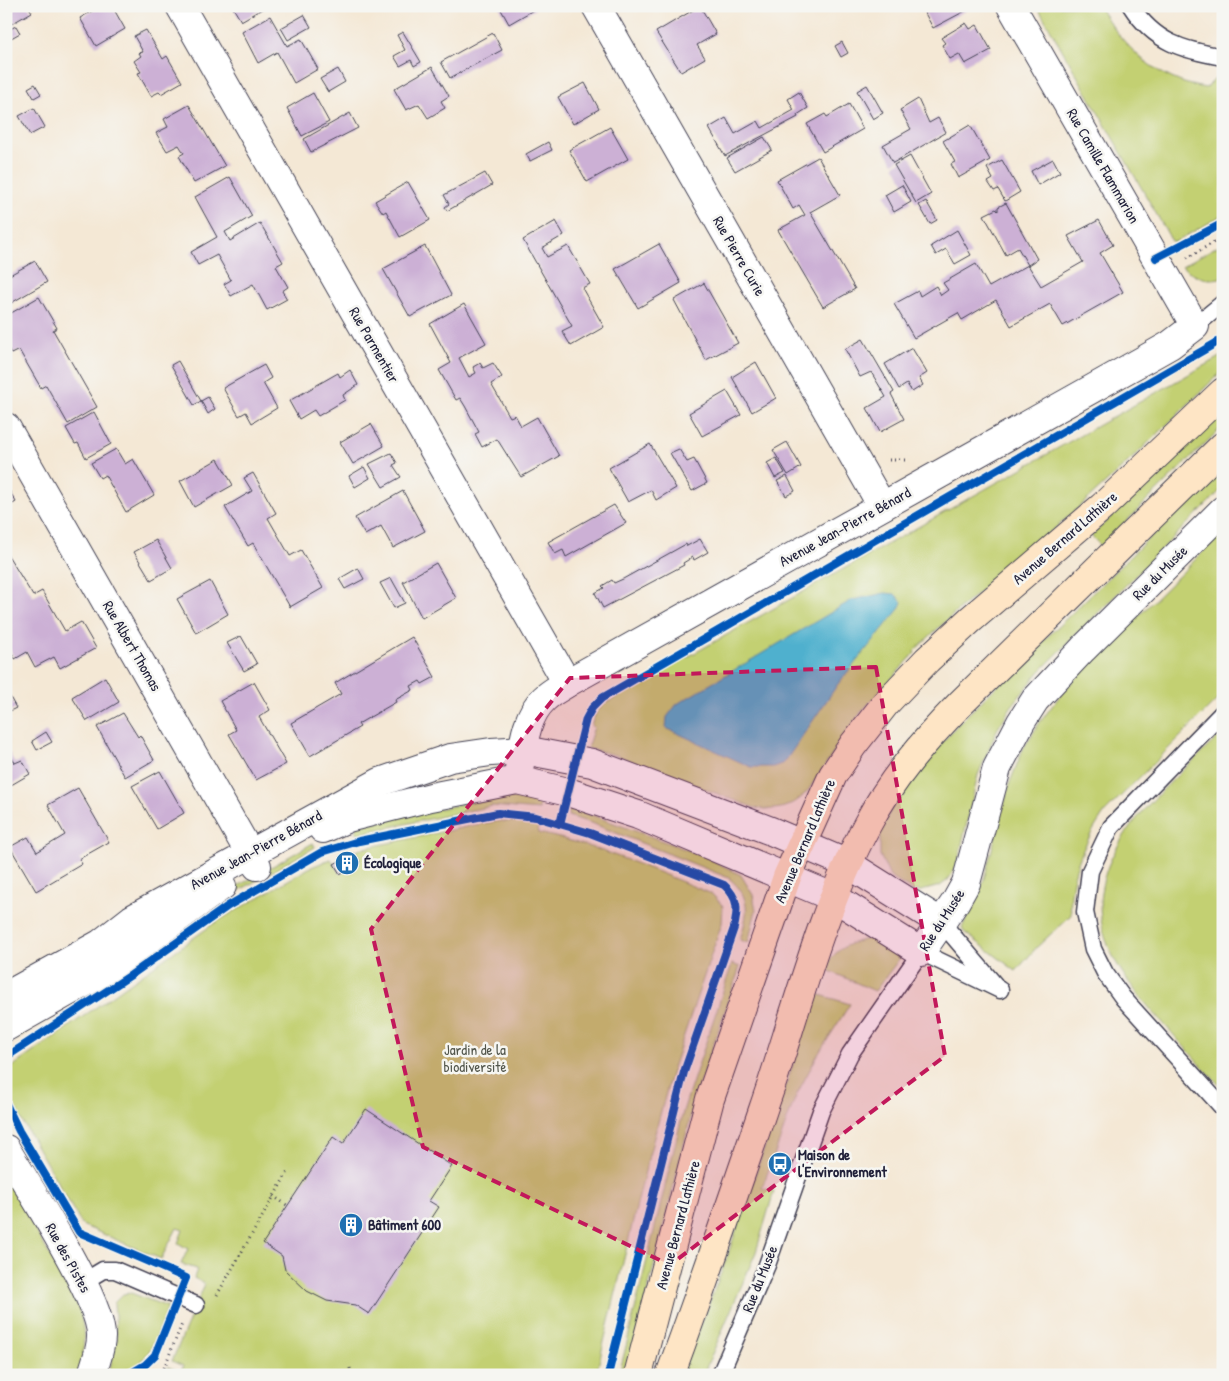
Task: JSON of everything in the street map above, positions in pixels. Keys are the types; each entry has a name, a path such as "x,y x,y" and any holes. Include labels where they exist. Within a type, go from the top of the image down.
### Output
{"main road":[{"name":"Avenue Bernard Lathière","path":"638,1375 710,1099 787,877 833,775 853,745 893,696 927,660 970,620 1102,508 1223,392"},
{"path":"670,1375 835,898 867,823 898,776 924,742 961,703 1223,446"}],"street":[{"name":"Rue Parmentier","path":"180,6 567,683"},
{"name":"Rue Pierre Curie","path":"596,6 882,506"},
{"name":"Rue Camille Flammarion","path":"1011,6 1195,326"},
{"name":"Avenue Jean-Pierre Bénard","path":"517,780 524,750 526,730 534,712 544,699 567,683 1170,345 1195,326"},
{"name":"Rue Albert Thomas","path":"6,427 253,859"},
{"name":"Rue du Musée","path":"922,952 966,883 997,768 1030,707 1059,674 1223,510"},
{"name":"Avenue Jean-Pierre Bénard","path":"6,1027 103,972 214,891 253,859 380,782 450,758 524,750 592,763 801,843 848,864 942,923"},
{"name":"Avenue Jean-Pierre Bénard","path":"6,996 100,944 132,919 253,859 348,818 431,796 517,780 596,800 787,877 835,898 922,952"},
{"name":"Rue des Pistes","path":"6,1149 83,1282 97,1314 102,1336 92,1375"}],"lane":[{"path":"1131,6 1147,26 1171,45 1223,57"},
{"path":"1195,326 1223,303"},
{"path":"1223,712 1112,827 1090,871 1085,912 1093,949 1105,973 1123,998 1223,1108"},
{"path":"922,952 1000,990 942,923"},
{"name":"Rue du Musée","path":"720,1375 767,1265 821,1112 850,1054 922,952"},
{"path":"83,1282 102,1270 116,1270 193,1304"}],"path":[{"path":"1164,271 1223,237"},
{"path":"216,1299 273,1196 290,1170"},
{"path":"273,1196 288,1206"},
{"path":"157,1375 164,1368 193,1304"},
{"path":"350,1368 351,1375"}],"highlighted area":[{"path":"876,667 945,1056 670,1265 423,1147 371,929 570,678"}],"green space":[{"path":"1037,6 1099,6 1130,48 1157,70 1188,84 1206,88 1218,76 1223,77 1223,215 1173,243"},
{"path":"1223,243 1223,277 1206,279 1191,273 1182,266"},
{"path":"1223,355 1223,370 1142,448 1060,524 967,602 914,651 915,653 861,712 809,789 792,804 771,809 755,808 615,755 587,748 594,727 591,726 596,712 606,703"},
{"path":"1223,411 1223,426 1101,546 1091,536"},
{"path":"1223,466 1223,488 1039,672 1011,707 997,730 978,775 958,861 949,879 940,886 913,891 890,877 880,855 880,832 891,809 918,771 958,724"},
{"path":"1223,532 1223,694 1105,812 1090,836 1079,861 1072,888 1071,915 1036,948 1016,971 964,932 962,928 984,879 1010,782 1023,749 1040,722 1065,689"},
{"path":"1223,732 1223,1089 1178,1040 1127,979 1113,956 1104,933 1100,910 1102,885 1111,858 1128,830 1148,805"},
{"path":"508,798 540,801 539,810 492,806 357,834 355,826 472,802"},
{"path":"570,807 704,856 741,875 753,895 756,910 748,943 740,940 746,914 745,899 742,892 729,878 594,824 568,816"},
{"name":"Jardin de la biodiversité","path":"501,821 537,823 539,833 605,852 648,868 712,894 723,906 722,923 672,1071 647,1163 596,1375 162,1375 168,1367 181,1372 183,1366 172,1361 205,1284 194,1278 197,1269 181,1264 188,1249 178,1243 183,1230 177,1228 161,1259 82,1225 10,1100 9,1088 12,1067 216,922 309,868 331,859 340,873 360,862 354,853 360,849"},
{"path":"313,843 315,847 219,902 15,1040 10,1037 224,894"},
{"path":"879,939 903,954 875,991 825,969 842,948 855,942"},
{"path":"732,964 740,967 695,1099 627,1375 619,1375 684,1108"},
{"path":"817,994 850,1004 817,1056 796,1096 762,1188 774,1191 756,1252 703,1375 680,1375 725,1263"},
{"path":"6,1178 78,1305 84,1340 79,1375 6,1375"},
{"path":"131,1293 168,1307 154,1342 141,1362 133,1369 108,1375 117,1341 114,1303 123,1294"}],"water":[{"path":"885,593 895,594 902,602 899,609 838,684 784,763 773,767 751,767 666,728 667,717 677,704 852,600"}],"building":[{"path":"6,6 28,6 32,12 6,27"},
{"path":"101,6 112,6 125,29 96,46 80,18"},
{"path":"232,6 267,6 241,21"},
{"path":"499,6 533,6 535,9 509,24"},
{"path":"700,6 716,34 697,45 705,58 681,72 656,32"},
{"path":"921,6 965,6 967,10 933,28"},
{"path":"304,15 311,27 288,40 281,28"},
{"path":"270,16 287,46 301,39 318,69 294,83 277,52 258,63 242,32"},
{"path":"966,23 970,29 977,25 991,50 965,64 959,54 950,59 942,45 945,43 941,38"},
{"path":"16,26 20,33 6,41 6,31"},
{"path":"146,30 163,59 167,56 182,82 161,94 159,92 151,96 138,73 141,72 134,61 141,56 139,53 143,52 134,36"},
{"path":"403,32 421,62 414,66 411,60 400,66 394,56 405,50 397,35"},
{"path":"493,33 502,50 450,78 441,62"},
{"path":"842,42 848,53 841,57 835,46"},
{"path":"432,67 449,96 441,101 445,108 428,118 419,104 406,110 394,89"},
{"path":"338,69 345,82 328,92 320,79"},
{"path":"585,83 599,109 573,124 558,97"},
{"path":"35,84 41,94 34,98 28,88"},
{"path":"867,85 883,113 873,119 857,91"},
{"path":"799,92 808,108 797,115 798,117 725,156 709,128 726,118 735,134 758,121 762,128 794,110 788,99"},
{"path":"313,93 329,122 302,136 287,108"},
{"path":"918,99 929,123 938,118 946,132 893,163 883,145 911,129 900,110"},
{"path":"849,104 863,129 823,152 807,124 825,114 827,117"},
{"path":"189,105 225,166 194,183 179,156 184,153 179,145 167,151 156,133 168,127 164,119"},
{"path":"34,108 45,127 30,135 19,116"},
{"path":"350,113 358,128 311,152 304,139"},
{"path":"970,125 990,160 958,178 951,164 955,162 943,141"},
{"path":"610,127 628,159 587,182 569,150"},
{"path":"764,137 772,150 735,171 727,158"},
{"path":"548,142 552,150 530,161 526,154"},
{"path":"910,156 931,194 916,203 894,165"},
{"path":"818,157 840,195 810,212 855,289 823,307 778,230 805,215 799,205 793,209 777,180"},
{"path":"1053,159 1060,172 1038,185 1031,171"},
{"path":"1002,160 1020,192 1005,201 998,189 994,191 988,182 993,179 987,168"},
{"path":"485,173 492,185 447,211 445,207 449,204 444,195"},
{"path":"230,177 252,216 225,232 230,241 260,223 283,262 276,266 288,287 282,291 287,299 267,310 253,284 231,296 224,284 231,280 217,255 198,265 191,252 217,237 195,197"},
{"path":"408,182 430,220 400,237 386,211 383,213 375,201"},
{"path":"902,185 911,202 894,212 885,195"},
{"path":"926,201 937,220 930,224 919,205"},
{"path":"1006,203 1037,259 1028,265 1018,248 1006,255 984,215 996,209 998,211 998,207"},
{"path":"1099,220 1113,245 1100,253 1123,292 1063,326 1050,304 1011,326 996,300 962,320 958,313 914,338 894,304 918,291 920,296 936,286 941,295 948,290 943,283 976,264 989,287 1028,265 1041,286 1083,262 1068,236"},
{"path":"556,221 564,235 542,248 547,257 568,246 590,284 582,288 604,327 571,346 562,331 572,326 523,240"},
{"path":"957,230 971,255 955,264 946,249 936,255 931,246"},
{"path":"659,244 681,283 638,308 615,269"},
{"path":"425,246 451,295 410,317 383,269"},
{"path":"35,261 47,282 6,306 6,277"},
{"path":"704,283 738,343 706,360 674,300"},
{"path":"39,297 57,328 53,330 97,407 68,424 46,385 41,388 19,350 11,354 6,344 6,316"},
{"path":"464,304 486,343 459,358 469,377 476,373 473,367 480,363 483,368 493,363 502,377 491,384 510,417 515,415 521,426 537,417 559,456 521,477 497,439 482,447 475,434 479,432 465,406 460,398 456,400 439,370 451,363 430,324"},
{"path":"863,339 894,392 891,394 904,419 880,432 867,408 886,397 871,372 860,377 845,349"},
{"path":"912,348 927,373 919,378 923,385 912,392 907,384 899,389 885,364"},
{"path":"178,361 201,401 194,405 171,365"},
{"path":"756,362 776,398 752,412 732,377"},
{"path":"264,365 271,378 263,383 277,408 252,423 246,412 239,416 223,388"},
{"path":"350,370 358,385 343,395 345,400 318,416 314,410 299,419 289,401 338,373 340,377"},
{"path":"727,391 741,415 702,436 689,413"},
{"path":"208,397 215,409 208,414 201,401"},
{"path":"94,412 111,444 86,458 78,443 75,444 66,428"},
{"path":"371,424 384,446 353,464 340,442"},
{"path":"787,442 801,467 788,475 773,450"},
{"path":"650,444 676,488 656,500 651,490 628,502 609,468"},
{"path":"116,449 125,464 133,459 154,495 126,512 105,475 100,478 91,463"},
{"path":"679,449 687,462 694,459 707,483 692,491 670,453"},
{"path":"391,453 397,463 393,465 401,477 383,487 369,464"},
{"path":"776,458 785,473 775,478 767,463"},
{"path":"218,459 233,485 194,507 180,481"},
{"path":"364,467 370,478 355,487 349,476"},
{"path":"253,473 276,513 268,518 290,556 301,550 323,588 290,607 253,543 248,546 225,507 252,491 244,478"},
{"path":"787,476 795,491 786,496 777,481"},
{"path":"6,485 16,502 6,508"},
{"path":"403,491 425,531 393,548 381,526 365,535 355,518"},
{"path":"614,505 626,523 566,557 563,550 555,554 548,542"},
{"path":"700,539 708,552 694,560 693,557 683,563 684,565 603,608 595,593 604,588 602,586 612,580 614,583 623,579 686,544 687,546"},
{"path":"156,540 172,568 151,580 134,552"},
{"path":"6,552 33,596 42,591 65,631 81,622 96,648 60,668 54,657 35,667 27,652 15,659 6,643"},
{"path":"436,563 456,598 422,618 403,582"},
{"path":"358,568 364,579 345,589 339,579"},
{"path":"391,578 405,603 394,608 380,583"},
{"path":"210,581 228,614 196,633 177,599"},
{"path":"241,636 257,664 244,671 227,643"},
{"path":"412,637 435,677 422,684 420,681 411,686 413,690 358,724 360,727 310,756 291,723 341,694 335,683"},
{"path":"105,677 119,702 87,721 72,697"},
{"path":"254,682 270,710 259,717 286,764 256,780 229,734 236,730 220,701"},
{"path":"6,690 16,708 6,713"},
{"path":"123,713 138,737 140,735 154,760 125,777 97,727"},
{"path":"46,732 52,742 37,750 32,741"},
{"path":"6,748 15,763 22,760 30,774 6,788"},
{"path":"160,771 184,813 157,829 132,786"},
{"path":"78,788 109,842 79,859 82,864 36,891 10,847 28,837 37,852 65,835 48,805"},
{"name":"Écologique","path":"354,853 360,862 340,874 334,864"},
{"name":"Bâtiment 600","path":"366,1109 452,1166 429,1201 439,1207 369,1314 355,1305 327,1301 307,1291 285,1270 282,1256 263,1243 333,1137 343,1144"}],"cycle path":[{"path":"1156,258 1223,223"},
{"path":"560,824 586,719 592,708 602,698 1223,339"},
{"path":"6,1057 131,975 228,906 322,852 359,841 498,813 536,817 590,833 724,885 735,900 736,916 734,928 684,1072 608,1375"},
{"path":"6,1104 19,1131 79,1232 186,1278 155,1355 145,1365 128,1375"}],"place":[{"name":"Écologique","path":"347,863"},
{"name":"Maison de l'Environnement","path":"780,1164"},
{"name":"Bâtiment 600","path":"351,1225"}]}
